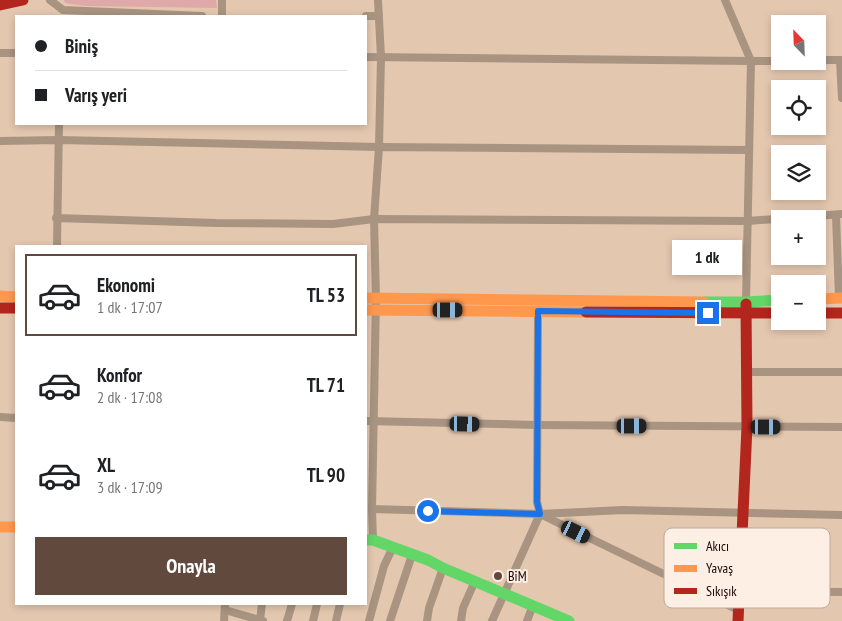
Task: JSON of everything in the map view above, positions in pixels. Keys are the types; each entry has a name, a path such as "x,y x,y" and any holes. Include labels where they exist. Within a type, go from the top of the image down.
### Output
{"main road":[{"path":"0,5 22,0"},
{"path":"0,296 15,297"},
{"path":"371,298 746,307 771,311"},
{"path":"826,299 840,298"},
{"path":"371,310 538,311 746,307 771,302"},
{"path":"742,528 747,372 746,307"},
{"path":"0,308 15,308"},
{"path":"826,313 842,312"},
{"path":"0,527 15,527"},
{"path":"370,540 412,554 566,620"}],"street":[{"path":"50,0 63,13 156,15"},
{"path":"222,0 222,15"},
{"path":"370,540 372,509 370,421 371,298 379,147 381,57 378,0"},
{"path":"725,0 752,61 748,150 746,307"},
{"path":"367,16 379,16"},
{"path":"0,53 15,53"},
{"path":"367,57 771,61"},
{"path":"826,60 841,60 842,98"},
{"path":"57,245 59,125"},
{"path":"0,141 59,140 379,147 748,150"},
{"path":"56,218 216,223 333,224 374,220 748,220 839,214 840,298"},
{"path":"492,621 540,514 537,502 538,311"},
{"path":"747,372 842,372"},
{"path":"0,417 15,418"},
{"path":"370,421 538,425 842,427"},
{"path":"372,509 540,514 623,510 842,515"},
{"path":"540,514 664,577"},
{"path":"369,621 384,566 393,547"},
{"path":"390,621 412,554"},
{"path":"427,621 428,608 444,568"},
{"path":"461,621 463,608 475,581"},
{"path":"224,621 225,607 262,621 262,605"},
{"path":"287,621 292,605"},
{"path":"313,621 317,605"},
{"path":"336,621 340,605"},
{"path":"527,621 533,605"},
{"path":"724,608 738,615"}],"shaded area":[{"path":"64,0 216,0 217,8 86,6 65,3"}],"traffic: fast":[{"path":"704,302 771,301"},
{"path":"367,540 373,540 428,560 569,621"}],"traffic: slow":[{"path":"0,296 15,297"},
{"path":"367,298 704,302"},
{"path":"826,299 842,298"},
{"path":"367,310 586,312"},
{"path":"0,527 15,527"}],"traffic: jam":[{"path":"0,5 23,0"},
{"path":"742,528 747,427 746,304"},
{"path":"0,308 15,308"},
{"path":"586,312 771,313"},
{"path":"826,313 842,313"},
{"path":"738,621 739,608"}],"place":[{"name":"BiM","path":"498,576"}],"route":[{"path":"428,511 540,514 537,502 538,311 708,313"}]}
